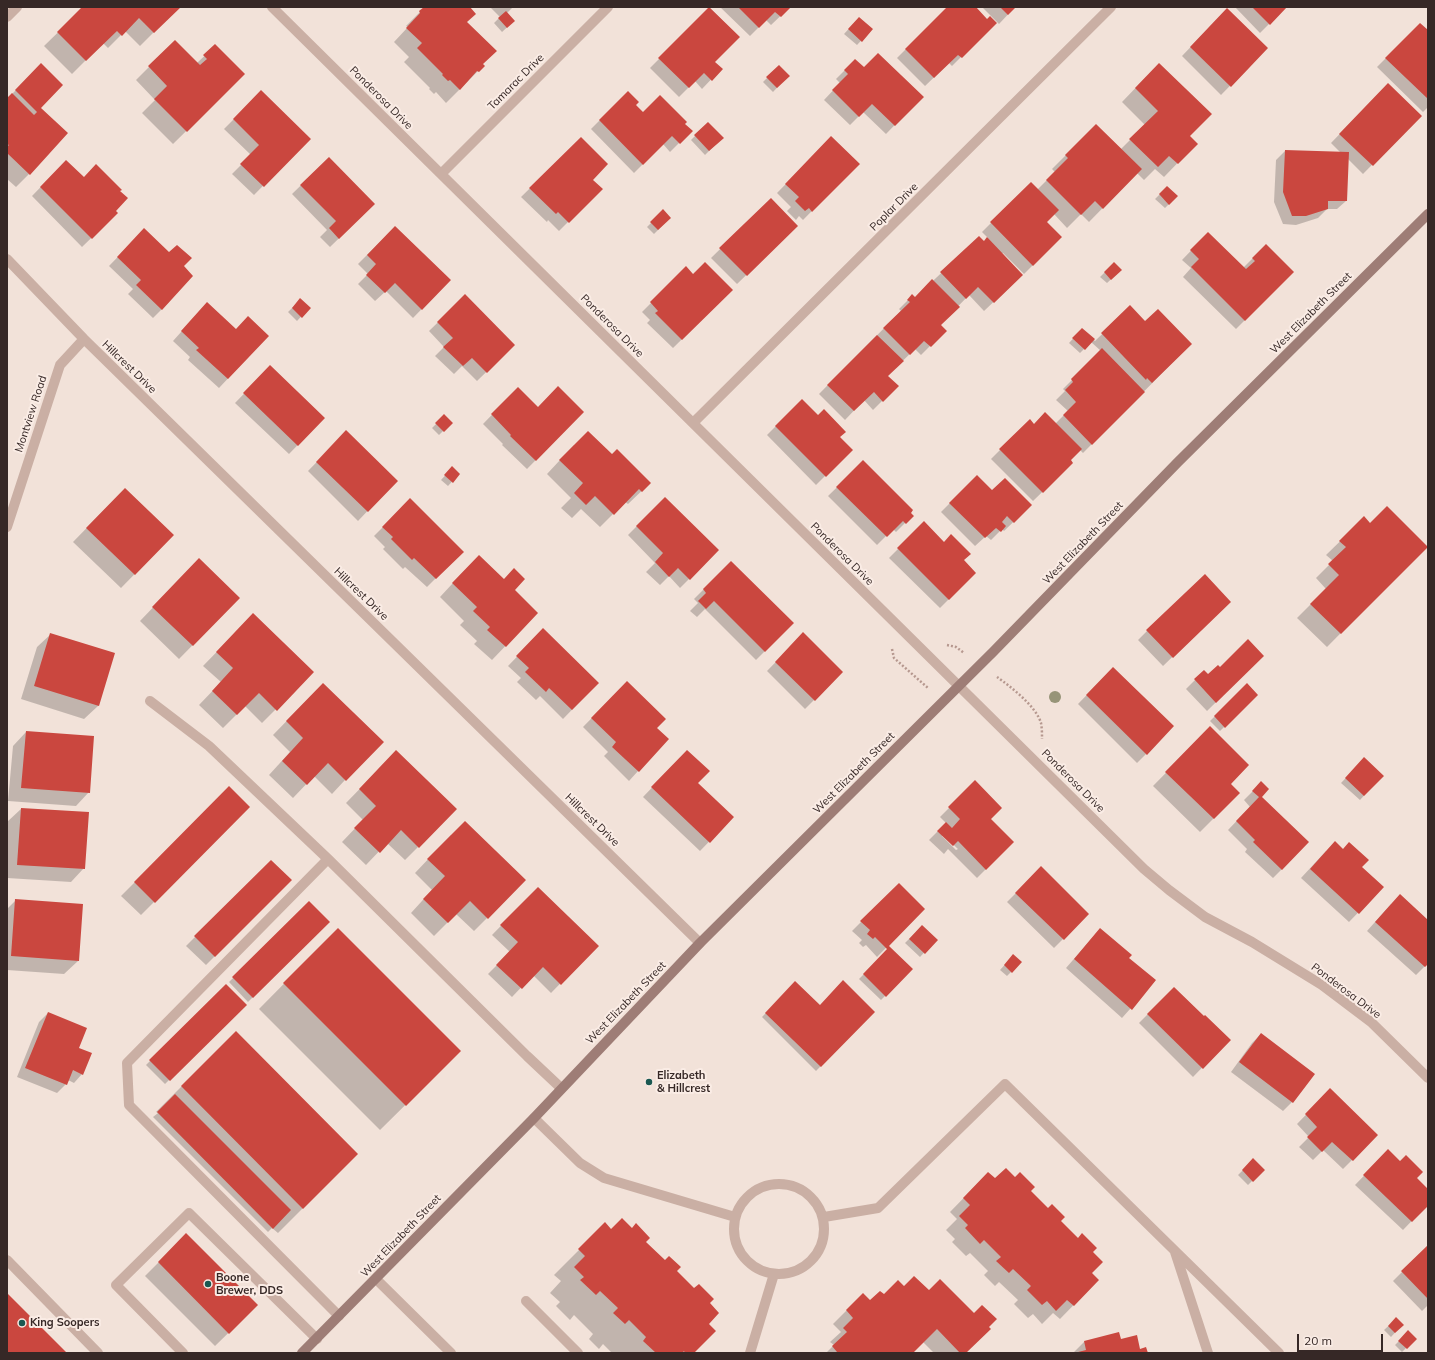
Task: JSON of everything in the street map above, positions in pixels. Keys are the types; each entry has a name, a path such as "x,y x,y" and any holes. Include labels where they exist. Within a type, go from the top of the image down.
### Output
{"main road":[{"name":"West Elizabeth Street","path":"302,1353 534,1118 700,943 1428,214"}],"street":[{"path":"7,17 17,7"},
{"name":"Ponderosa Drive","path":"272,7 1154,877 1205,917 1252,942 1322,984 1371,1022 1428,1078"},
{"name":"Tamarac Drive","path":"441,174 608,7"},
{"name":"Poplar Drive","path":"693,423 1111,7"},
{"name":"Hillcrest Drive","path":"7,259 84,340 700,943"},
{"name":"Montview Road","path":"7,527 60,365 84,340"},
{"path":"150,700 209,746 328,859 561,1088"},
{"path":"328,859 127,1063 129,1105 339,1316"},
{"path":"824,1217 878,1208 1005,1084 1280,1353"},
{"path":"534,1118 580,1163 604,1178 735,1217"},
{"path":"780,1183 794,1185 808,1192 818,1203 824,1217 825,1228 820,1249 806,1266 785,1274 774,1274 753,1266 742,1254 735,1239 735,1217 742,1203 752,1192 765,1185 780,1183"},
{"path":"182,1353 116,1285 189,1213 317,1339"},
{"path":"1174,1250 1208,1353"},
{"path":"7,1260 98,1353"},
{"path":"750,1353 774,1274"},
{"path":"376,1279 451,1353"},
{"path":"526,1301 578,1353"}],"path":[{"path":"894,658 919,681"},
{"path":"1008,684 1036,712 1041,723"}],"building":[{"path":"82,7 181,7 154,33 139,18 122,36 117,31 86,61 57,32"},
{"path":"424,7 470,7 476,14 467,22 497,51 483,64 485,66 479,72 477,71 460,90 450,80 448,81 417,48 422,43 406,28"},
{"path":"709,7 740,37 715,62 723,69 712,81 704,73 689,88 658,58"},
{"path":"738,7 791,7 781,17 775,12 759,28"},
{"path":"947,7 976,7 987,19 990,16 997,23 962,58 958,55 934,78 905,49"},
{"path":"1000,7 1016,7 1008,15"},
{"path":"1252,7 1287,7 1270,25"},
{"path":"1227,8 1268,48 1231,87 1190,47"},
{"path":"506,11 515,21 507,28 498,18"},
{"path":"859,17 873,29 862,42 848,29"},
{"path":"1420,23 1428,30 1428,99 1385,58"},
{"path":"175,40 200,65 207,59 203,55 215,44 245,74 187,132 154,99 167,86 148,66"},
{"path":"878,53 924,97 895,126 872,104 859,117 832,90 848,74 844,70 855,59 864,67"},
{"path":"41,63 63,85 41,108 68,133 30,175 7,153 7,147 9,145 7,144 7,98 12,93 34,115 37,112 15,90"},
{"path":"1159,63 1212,114 1190,136 1198,144 1178,164 1169,156 1158,167 1129,139 1158,111 1135,88"},
{"path":"779,65 790,76 777,88 766,77"},
{"path":"1388,83 1422,116 1373,166 1339,134"},
{"path":"261,90 311,139 264,187 240,164 259,145 233,119"},
{"path":"628,91 639,102 636,105 643,112 660,95 687,122 685,124 693,131 680,144 672,136 643,165 599,120"},
{"path":"708,122 724,138 709,151 694,135"},
{"path":"1096,124 1142,169 1103,209 1095,201 1081,215 1046,180 1068,158 1065,155"},
{"path":"831,136 860,164 812,212 809,208 805,211 795,201 799,197 785,184"},
{"path":"581,137 608,164 593,180 603,189 569,223 558,212 556,214 529,188"},
{"path":"1285,150 1349,152 1347,201 1328,201 1328,209 1306,216 1292,216 1283,192"},
{"path":"329,157 375,204 339,239 329,228 336,221 300,185"},
{"path":"66,160 84,177 96,164 128,198 116,211 118,213 92,239 40,187"},
{"path":"1031,182 1059,210 1047,222 1062,237 1033,266 990,222"},
{"path":"1167,186 1178,196 1169,205 1159,194"},
{"path":"771,198 798,226 747,276 719,248"},
{"path":"663,209 671,218 658,230 650,222"},
{"path":"395,226 451,280 422,310 395,283 385,293 366,275 376,264 367,255"},
{"path":"144,228 169,252 177,245 192,258 184,266 193,276 162,310 136,285 141,280 117,257"},
{"path":"1208,232 1246,269 1255,261 1252,258 1266,244 1294,272 1245,321 1191,267 1199,259 1190,250"},
{"path":"979,236 984,241 987,237 1023,275 994,303 978,287 966,299 940,272"},
{"path":"705,262 733,290 682,340 655,313 658,311 650,302 686,266 693,274"},
{"path":"1114,262 1122,270 1111,280 1104,272"},
{"path":"932,279 960,307 941,325 947,331 931,347 924,341 910,355 883,328 910,302 907,300 912,294 915,297"},
{"path":"465,294 515,345 487,373 472,358 463,366 443,347 453,338 437,322"},
{"path":"300,298 311,308 302,318 292,308"},
{"path":"207,302 236,329 248,316 269,336 228,379 196,350 199,348 181,331"},
{"path":"1130,305 1145,321 1158,309 1192,344 1152,383 1147,378 1146,380 1101,333"},
{"path":"1082,328 1095,339 1085,350 1072,338"},
{"path":"877,335 904,361 888,376 899,386 883,402 874,392 854,411 827,385"},
{"path":"1102,348 1145,392 1092,445 1063,415 1076,402 1065,390 1073,382 1071,379"},
{"path":"270,365 325,418 298,446 243,393"},
{"path":"558,386 584,412 536,461 510,436 511,435 491,414 518,387 538,407"},
{"path":"802,399 818,415 824,409 846,432 840,437 853,450 826,477 775,426"},
{"path":"1045,412 1082,449 1071,460 1073,463 1043,493 999,449 1030,419 1034,424"},
{"path":"444,414 453,423 444,432 435,423"},
{"path":"346,430 398,481 368,512 316,462"},
{"path":"588,431 612,454 617,449 651,483 642,492 639,489 614,515 595,496 586,505 574,493 583,483 559,460"},
{"path":"863,460 913,510 911,513 914,516 906,524 903,521 887,537 836,487"},
{"path":"452,466 460,474 453,483 444,475"},
{"path":"977,475 992,490 1005,478 1032,505 1014,523 1007,516 1002,522 1006,526 1001,532 996,528 985,538 949,503"},
{"path":"125,488 174,535 135,575 86,528"},
{"path":"665,497 719,550 690,580 678,568 669,577 655,562 663,553 636,526"},
{"path":"410,498 464,552 436,579 414,558 412,560 391,539 393,537 382,527"},
{"path":"1387,506 1428,547 1341,634 1310,604 1339,575 1328,564 1346,547 1339,541 1364,516 1370,523"},
{"path":"924,521 944,542 951,534 971,554 964,560 976,573 949,600 897,548"},
{"path":"479,555 504,579 514,568 525,579 515,590 538,613 506,647 487,630 490,627 473,611 477,607 452,583"},
{"path":"199,558 240,598 193,646 152,607"},
{"path":"731,561 794,623 765,652 714,601 706,609 698,601 706,593 703,589"},
{"path":"1205,574 1231,602 1173,658 1146,630"},
{"path":"253,613 314,672 277,711 259,693 237,715 212,691 233,668 216,652"},
{"path":"543,628 599,683 572,710 549,688 546,692 525,672 529,668 516,656"},
{"path":"803,632 843,672 815,701 775,662"},
{"path":"50,633 115,653 99,706 34,686"},
{"path":"1248,639 1264,656 1216,703 1194,679 1204,670 1208,674 1218,665 1220,667"},
{"path":"1113,667 1174,726 1147,755 1086,695"},
{"path":"627,681 666,719 657,728 669,739 639,772 612,747 616,742 591,718"},
{"path":"323,683 384,742 346,781 328,763 307,785 282,761 303,738 286,721"},
{"path":"1247,683 1258,695 1225,728 1214,716"},
{"path":"1210,726 1249,765 1231,784 1240,793 1214,819 1165,772"},
{"path":"26,731 94,736 90,793 21,788"},
{"path":"396,750 457,809 419,848 401,830 380,853 354,828 376,806 359,789"},
{"path":"687,750 710,771 698,783 734,817 710,843 651,787"},
{"path":"1364,757 1384,776 1364,796 1345,778"},
{"path":"975,780 1002,808 991,819 1014,842 986,870 958,841 953,846 937,831 946,822 952,828 960,819 948,807"},
{"path":"1261,781 1269,789 1262,797 1309,842 1282,870 1253,842 1255,840 1236,821 1259,797 1252,791"},
{"path":"229,786 250,807 155,903 134,882"},
{"path":"21,808 89,812 85,869 17,865"},
{"path":"465,821 526,880 488,919 470,901 448,923 423,899 445,876 427,859"},
{"path":"1335,841 1343,849 1349,842 1369,860 1362,867 1384,887 1359,914 1310,869"},
{"path":"271,860 292,880 215,957 194,936"},
{"path":"1041,866 1089,914 1064,940 1015,893"},
{"path":"899,883 925,909 889,946 913,969 886,997 863,974 887,949 875,937 873,939 867,934 870,930 860,921"},
{"path":"538,887 599,946 561,985 543,967 522,989 496,965 518,942 500,925"},
{"path":"1400,894 1428,920 1428,964 1425,967 1375,922"},
{"path":"15,899 83,904 79,961 11,956"},
{"path":"309,901 330,922 253,998 232,977"},
{"path":"922,925 938,940 925,954 909,939"},
{"path":"338,928 461,1051 406,1106 283,983"},
{"path":"1100,928 1132,955 1129,958 1156,980 1132,1010 1074,959"},
{"path":"1013,954 1022,962 1012,973 1004,965"},
{"path":"843,980 875,1012 821,1067 765,1013 795,981 820,1005"},
{"path":"226,984 247,1005 170,1081 149,1060"},
{"path":"1174,987 1231,1040 1203,1069 1147,1014"},
{"path":"48,1012 87,1028 79,1048 92,1053 83,1075 73,1070 67,1085 25,1068"},
{"path":"236,1031 358,1154 303,1209 181,1086"},
{"path":"1261,1033 1315,1074 1293,1103 1239,1062"},
{"path":"1330,1088 1378,1135 1353,1161 1332,1142 1322,1152 1307,1137 1317,1127 1305,1114"},
{"path":"175,1094 291,1210 273,1229 157,1112"},
{"path":"1388,1149 1400,1161 1406,1155 1423,1172 1417,1178 1428,1189 1428,1206 1412,1222 1363,1175"},
{"path":"1253,1158 1265,1170 1253,1182 1242,1170"},
{"path":"1006,1168 1015,1177 1020,1172 1035,1187 1031,1191 1048,1208 1052,1204 1065,1217 1061,1221 1078,1238 1082,1233 1097,1248 1093,1252 1103,1262 1092,1273 1099,1280 1074,1306 1067,1300 1056,1311 1047,1301 1042,1305 1027,1290 1031,1286 1013,1269 1009,1273 996,1261 1001,1257 984,1240 980,1244 965,1228 968,1225 959,1216 970,1205 963,1198 988,1172 995,1178"},
{"path":"622,1218 632,1228 636,1223 650,1238 646,1242 665,1260 669,1256 681,1267 677,1271 694,1288 699,1284 714,1299 710,1303 719,1313 709,1324 716,1331 694,1353 685,1353 684,1351 682,1353 656,1353 643,1341 646,1337 629,1320 625,1324 613,1313 618,1308 600,1291 596,1295 580,1280 584,1277 574,1267 585,1256 578,1249 605,1222 611,1229"},
{"name":"Boone Brewer, DDS","path":"186,1233 258,1305 229,1334 158,1262"},
{"path":"1428,1245 1428,1299 1401,1271"},
{"path":"914,1276 929,1290 940,1279 974,1313 982,1305 997,1319 989,1327 991,1329 966,1353 960,1353 937,1329 913,1353 836,1353 837,1352 832,1346 847,1332 843,1328 853,1318 846,1310 863,1293 870,1300 880,1291 884,1294 898,1280 904,1286"},
{"name":"King Soopers","path":"7,1293 67,1353 7,1353"},
{"path":"1396,1317 1404,1325 1395,1333 1388,1326"},
{"path":"1408,1330 1417,1339 1407,1349 1398,1341"},
{"path":"1119,1332 1121,1339 1137,1335 1140,1349 1146,1347 1148,1353 1074,1353 1086,1350 1084,1341"}],"place":[{"name":"Elizabeth & Hillcrest","path":"649,1082"},
{"name":"Boone Brewer, DDS","path":"208,1284"},
{"name":"King Soopers","path":"22,1323"}]}
